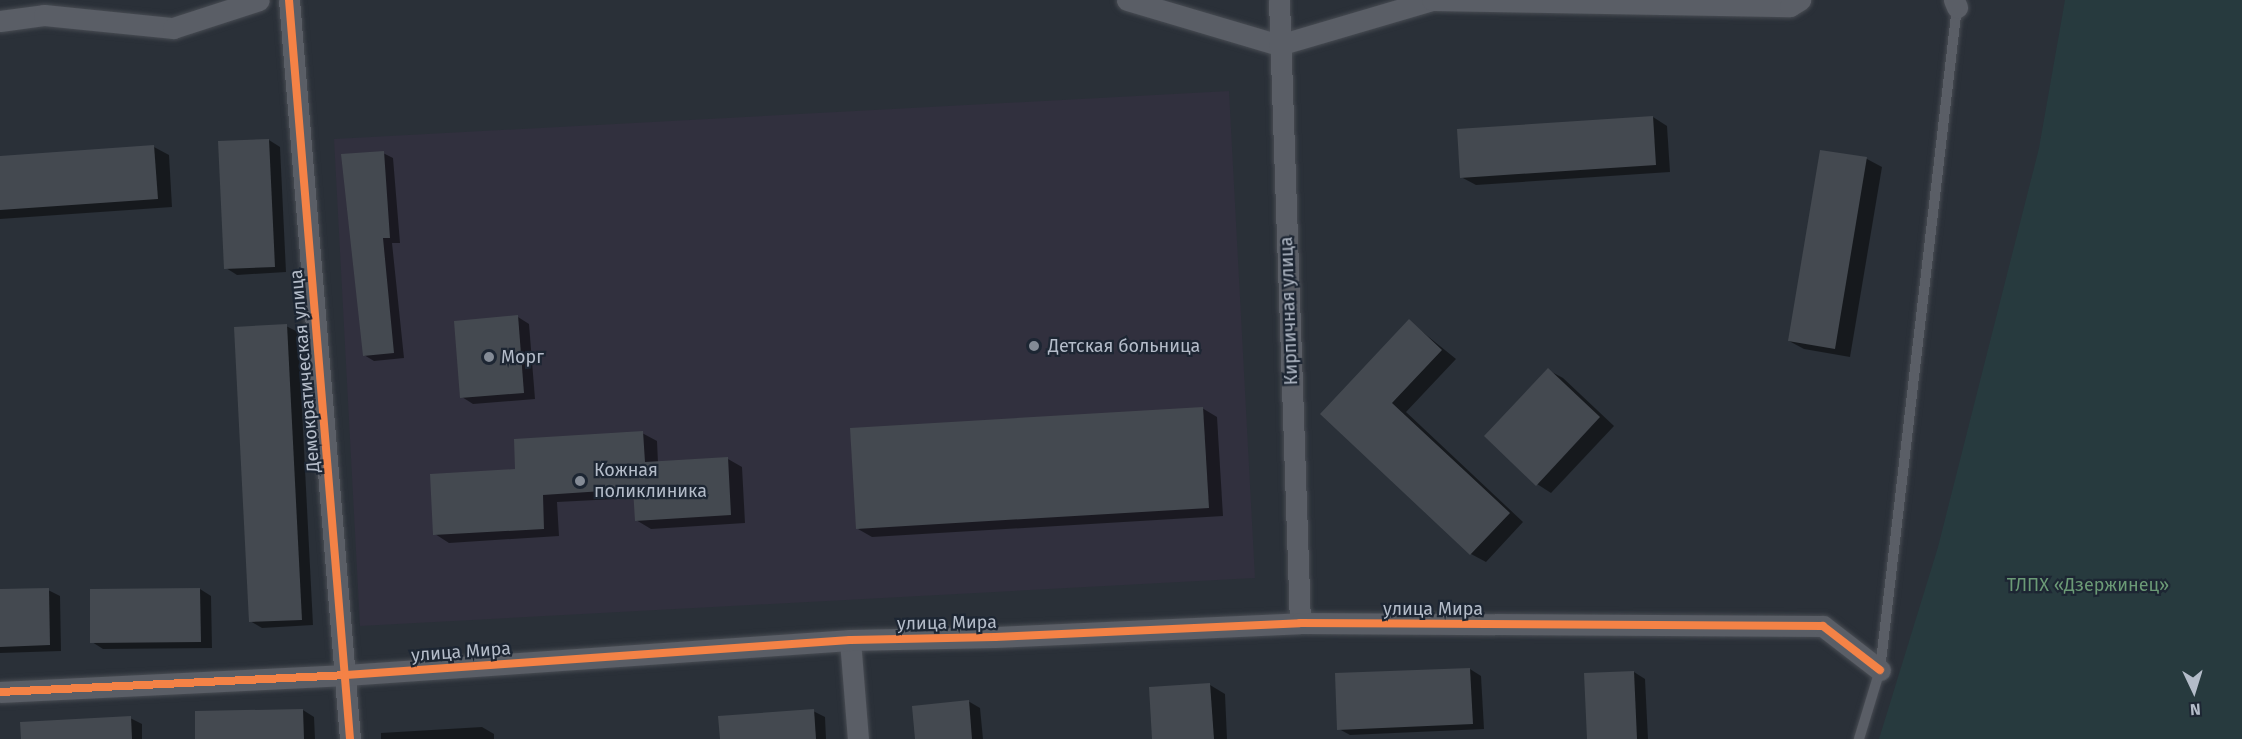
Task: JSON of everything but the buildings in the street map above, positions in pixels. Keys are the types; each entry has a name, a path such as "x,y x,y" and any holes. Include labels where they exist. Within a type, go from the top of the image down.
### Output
{"street":[{"path":"0,21 44,15 173,28 259,0"},
{"name":"Демократическая улица","path":"290,0 350,739"},
{"path":"1127,0 1280,45 1432,0 1795,3"},
{"name":"Кирпичная улица","path":"1280,0 1300,623"},
{"name":"улица Мира","path":"0,692 346,675 850,640 995,638 1300,623 1823,626 1880,670"},
{"path":"850,640 858,739"}],"lane":[{"path":"1859,739 1880,670 1956,3"}],"shaded area":[{"path":"1229,91 1255,578 360,626 334,139"}],"green space":[{"name":"ТЛПХ «Дзержинец»","path":"2065,0 2242,0 2242,739 1879,739 1938,547 2039,148"}],"cycle path":[{"path":"289,0 350,739"},
{"path":"0,692 346,675 850,640 995,637 1300,623 1823,626 1880,670"}],"place":[{"name":"Детская больница","path":"1034,346"},
{"name":"Морг","path":"489,357"},
{"name":"Кожная поликлиника","path":"580,481"}]}
